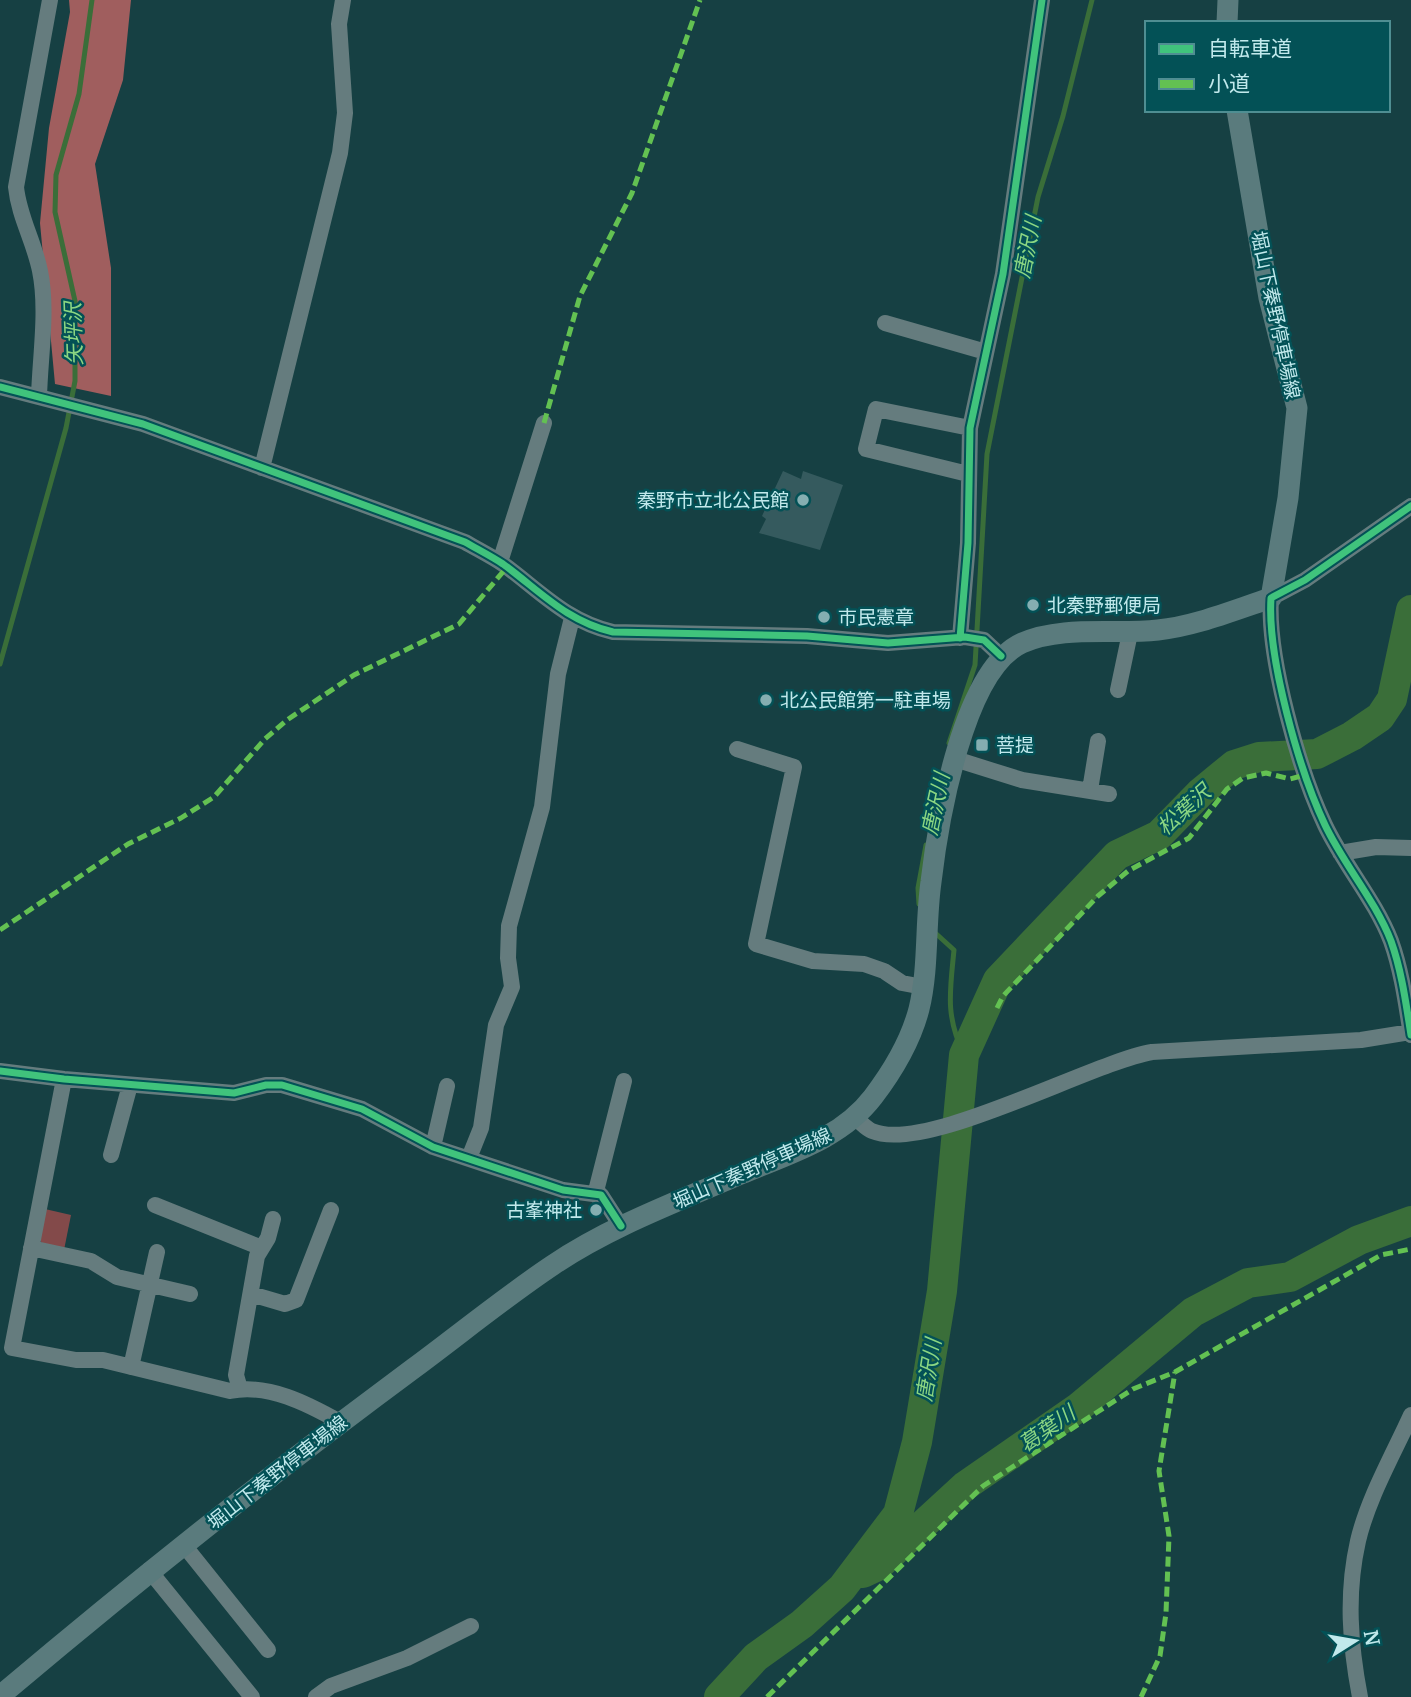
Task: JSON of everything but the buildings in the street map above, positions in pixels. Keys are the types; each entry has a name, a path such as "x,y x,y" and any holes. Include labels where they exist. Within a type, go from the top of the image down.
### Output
{"main road":[{"path":"1227,21 1228,0"},
{"name":"堀山下秦野停車場線","path":"0,1696 149,1570 340,1422 555,1264 621,1226 813,1143 856,1118 876,1095 907,1042 923,987 927,922 940,821 955,759 986,677 1002,656 1023,643 1049,635 1130,633 1187,625 1271,598 1290,485 1297,408 1269,298 1237,112"}],"street":[{"path":"40,397 42,287 39,268 18,210 16,187 50,0"},
{"path":"262,468 340,153 345,113 339,24 343,0"},
{"path":"962,638 968,543 970,428 1003,274 1042,0"},
{"path":"885,323 986,352"},
{"path":"0,387 142,424 465,542 500,562 551,605 572,618 613,632 807,636 888,643 962,638 984,640 1002,656"},
{"path":"968,474 866,449 876,409 970,428"},
{"path":"500,562 544,422"},
{"path":"856,1118 871,1131 887,1134 927,1130 1070,1082 1128,1056 1152,1052 1361,1040 1411,1033 1402,979 1390,940 1324,824 1302,766 1269,628 1271,598 1305,580 1411,506"},
{"path":"469,1158 481,1128 496,1025 512,987 509,926 542,807 558,674 572,618"},
{"path":"1118,690 1130,633"},
{"path":"1090,790 1098,741"},
{"path":"737,750 794,767 756,944 813,961 864,964 884,971 902,983 923,987"},
{"path":"955,759 1022,780 1109,794"},
{"path":"1340,853 1376,847 1411,848"},
{"path":"0,1071 64,1080 234,1093 265,1085 282,1086 362,1110 433,1147 563,1191 601,1195 621,1226"},
{"path":"64,1080 12,1348 131,1367 230,1391 247,1388 301,1400 340,1422"},
{"path":"596,1195 624,1082"},
{"path":"111,1155 130,1086"},
{"path":"433,1147 447,1086"},
{"path":"155,1205 262,1248"},
{"path":"251,1294 285,1304 296,1300 331,1210"},
{"path":"240,1389 236,1375 257,1256 273,1219"},
{"path":"31,1248 91,1261 117,1277 190,1294"},
{"path":"131,1367 157,1252"},
{"path":"1360,1697 1351,1647 1351,1591 1359,1539 1411,1415"},
{"path":"183,1544 268,1650"},
{"path":"149,1570 252,1697"},
{"path":"316,1697 331,1686 407,1658 471,1626"}],"shaded area":[{"path":"69,0 131,0 123,80 95,164 111,268 111,396 55,384 40,223 49,128 70,12"},
{"path":"45,1209 71,1215 64,1250 42,1244 39,1237"}],"waterway":[{"name":"矢坪沢","path":"0,664 66,428 75,381 75,301 55,212 56,175 79,94 92,0"},
{"name":"唐沢川","path":"949,743 975,665 987,454 1038,197 1063,116 1092,0"},
{"name":"唐沢川","path":"719,1697 756,1657 802,1624 842,1588 898,1514 917,1442 942,1291 964,1055 998,980 1117,855 1159,835 1201,792 1234,765 1259,757 1317,754 1352,736 1380,717 1392,699 1411,610"},
{"name":"唐沢川","path":"919,904 918,888 926,845"},
{"name":"唐沢川","path":"932,930 954,950 950,991 951,1015 964,1055"},
{"name":"葛葉川","path":"863,1573 878,1566 965,1486 1079,1407 1193,1312 1248,1283 1290,1277 1359,1240 1411,1221"}],"marked path":[{"path":"544,423 580,296 632,193 700,0"},
{"path":"0,930 128,844 181,818 214,797 265,739 287,720 354,675 459,624 507,567"},
{"path":"997,1008 1003,996 1098,896 1128,871 1189,838 1227,789 1243,778 1266,773 1290,779 1305,775"},
{"path":"767,1697 983,1486 1133,1389 1175,1372 1381,1255 1411,1249"},
{"path":"1141,1697 1160,1656 1166,1613 1169,1536 1159,1471 1175,1372"}],"cycle path":[{"path":"960,638 968,543 970,428 1003,274 1042,0"},
{"path":"0,387 143,424 465,542 503,564 567,613 613,632 807,636 888,643 965,637 984,640 1001,656"},
{"path":"1411,506 1305,580 1271,598 1274,651 1295,745 1325,825 1377,911 1391,941 1401,976 1411,1035"},
{"path":"0,1071 234,1093 266,1085 282,1085 362,1109 433,1147 563,1190 601,1195 621,1226"}],"place":[{"name":"秦野市立北公民館","path":"803,500"},
{"name":"北秦野郵便局","path":"1033,605"},
{"name":"市民憲章","path":"824,617"},
{"name":"北公民館第一駐車場","path":"766,700"},
{"name":"菩提","path":"982,745"},
{"name":"古峯神社","path":"596,1210"}],"water label":[{"name":"松葉沢","path":"1184,810"}]}
